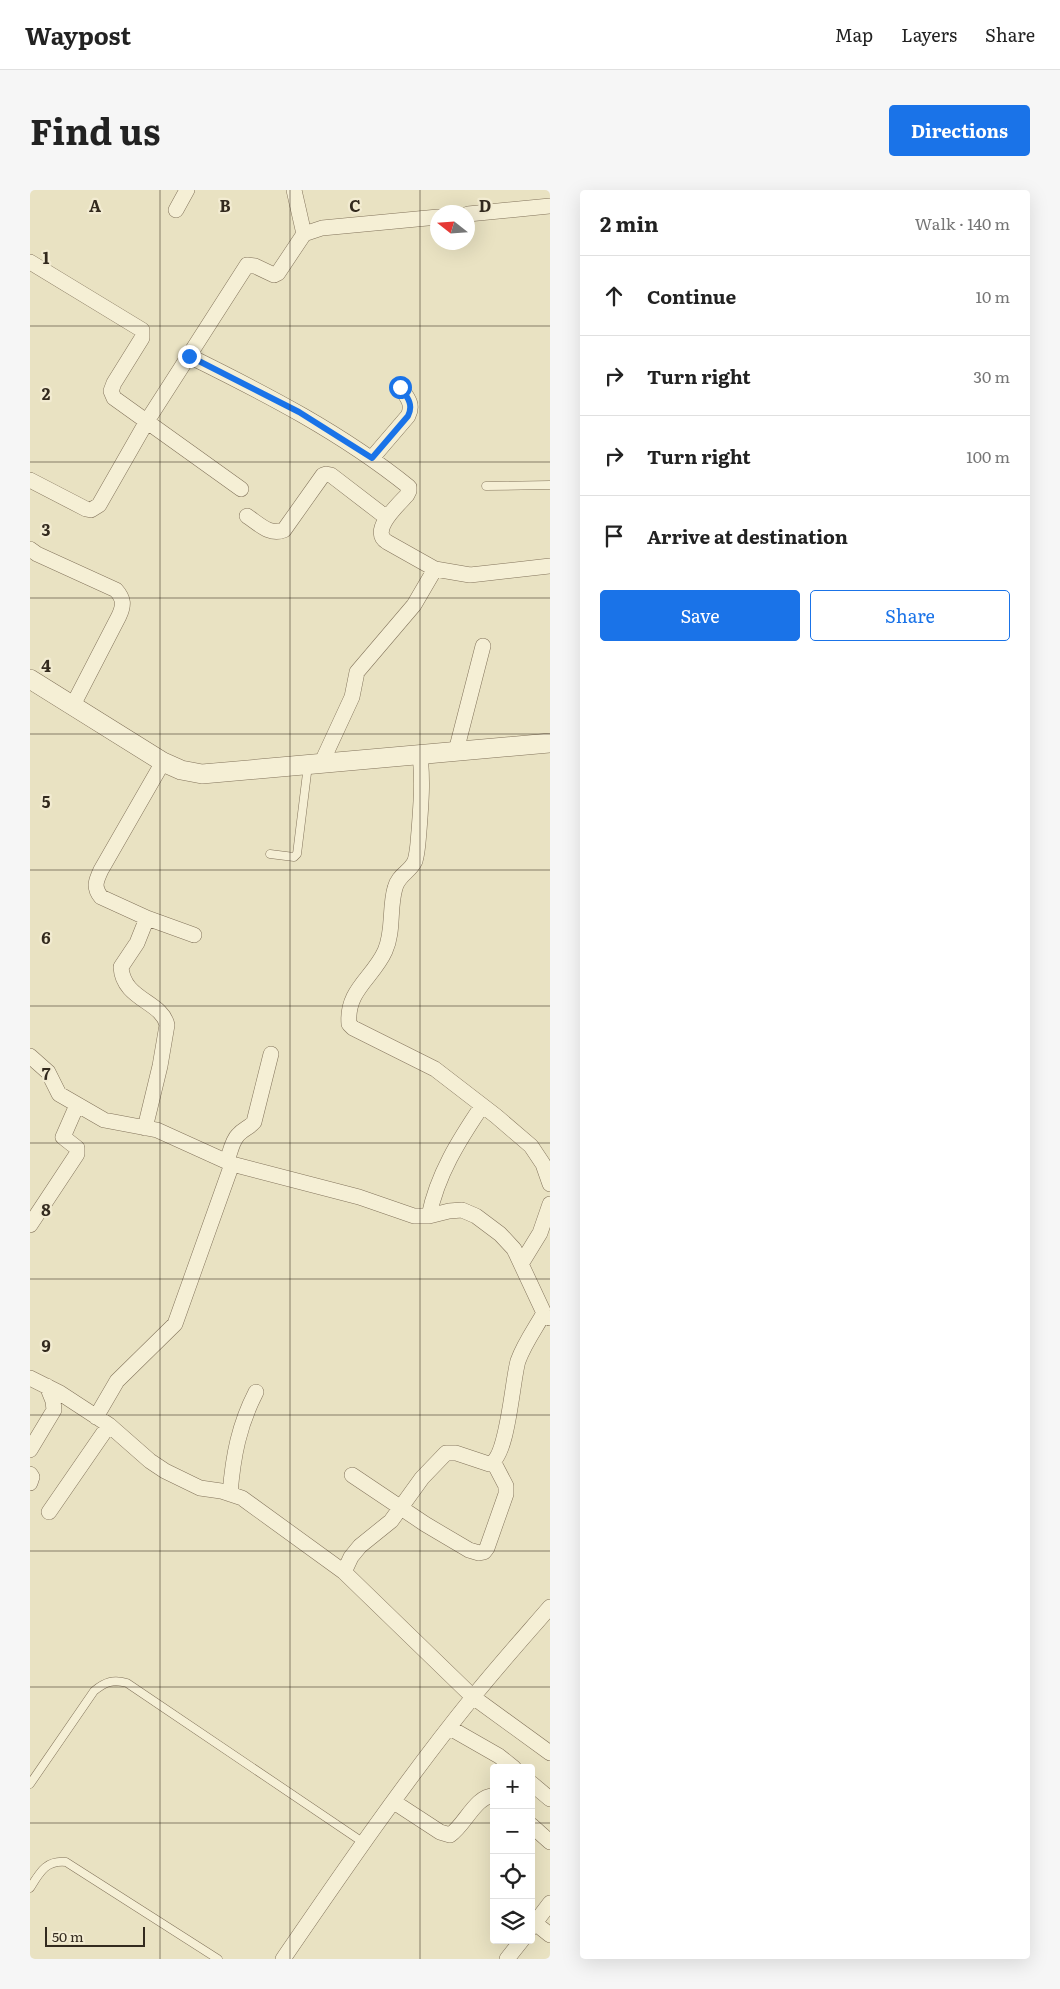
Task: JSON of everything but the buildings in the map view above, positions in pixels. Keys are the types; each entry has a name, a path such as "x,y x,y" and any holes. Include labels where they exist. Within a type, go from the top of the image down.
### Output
{"street":[{"path":"176,210 187,190"},
{"path":"294,190 304,234"},
{"path":"475,213 550,206"},
{"path":"30,480 86,509 95,508 99,505 147,421 243,269 250,265 274,275 304,234 331,227 430,218"},
{"path":"30,262 142,330 142,338 114,383 111,391 114,398 241,489"},
{"path":"189,356 299,412 372,458 409,487 410,491 387,518 382,528 381,535 383,540 436,569 470,575 550,566"},
{"path":"372,458 411,410 410,403 400,387"},
{"path":"247,516 272,532 278,533 284,530 323,475 326,474 331,475 387,518"},
{"path":"30,549 37,554 116,590 122,597 124,606 73,705"},
{"path":"314,765 352,697 357,672 414,606 436,569"},
{"path":"456,751 484,646"},
{"path":"30,679 162,762 181,770 202,774 550,743"},
{"path":"420,755 423,784 416,857 410,869 397,880 390,938 378,965 364,980 350,1005 349,1024 353,1028 434,1069 482,1106 531,1146 542,1164 550,1184"},
{"path":"162,762 101,870 95,884 96,891 101,897 147,918 194,935"},
{"path":"144,1128 160,1066 167,1025 166,1018 160,1011 137,996 129,988 121,966 137,942 147,918"},
{"path":"49,1512 103,1421 117,1381 175,1324 229,1163 234,1141 238,1134 250,1127 254,1122 271,1054"},
{"path":"30,1056 48,1072 59,1094 104,1120 157,1130 229,1163 359,1197 414,1216 429,1216 462,1210 476,1216 500,1234 514,1249 547,1316 519,1359 513,1380 508,1420 502,1447 494,1463"},
{"path":"30,1225 77,1154 77,1148 64,1138 77,1106"},
{"path":"429,1216 438,1182 459,1140 482,1106"},
{"path":"521,1264 540,1232 550,1204"},
{"path":"30,1378 60,1393 103,1421 164,1471 200,1488 242,1498 344,1572 473,1697 550,1753"},
{"path":"30,1450 54,1410 53,1401 47,1386"},
{"path":"230,1494 241,1424 256,1392"},
{"path":"344,1572 351,1557 360,1546 391,1521 422,1478 446,1453 456,1453 489,1464 494,1463"},
{"path":"352,1475 425,1524 469,1550 479,1553 484,1552 491,1538 506,1494 506,1486 494,1463"},
{"path":"30,1474 32,1477 30,1483"},
{"path":"283,1959 364,1842 473,1697 550,1607"},
{"path":"450,1728 499,1756 509,1764"},
{"path":"535,1786 550,1799"},
{"path":"394,1802 440,1832 450,1835 457,1830 481,1799 490,1795"},
{"path":"535,1829 550,1842"},
{"path":"535,1922 550,1903"},
{"path":"535,1926 550,1935"},
{"path":"507,1959 519,1944"}],"lane":[{"path":"486,486 550,485"},
{"path":"270,854 294,857 297,854 314,765"},
{"path":"30,1784 94,1691 104,1683 115,1680 126,1683 364,1842"},
{"path":"30,1888 45,1868 55,1861 66,1862 218,1959"}],"route":[{"path":"189,356 299,412 372,458 411,410 410,403 400,387"}]}
